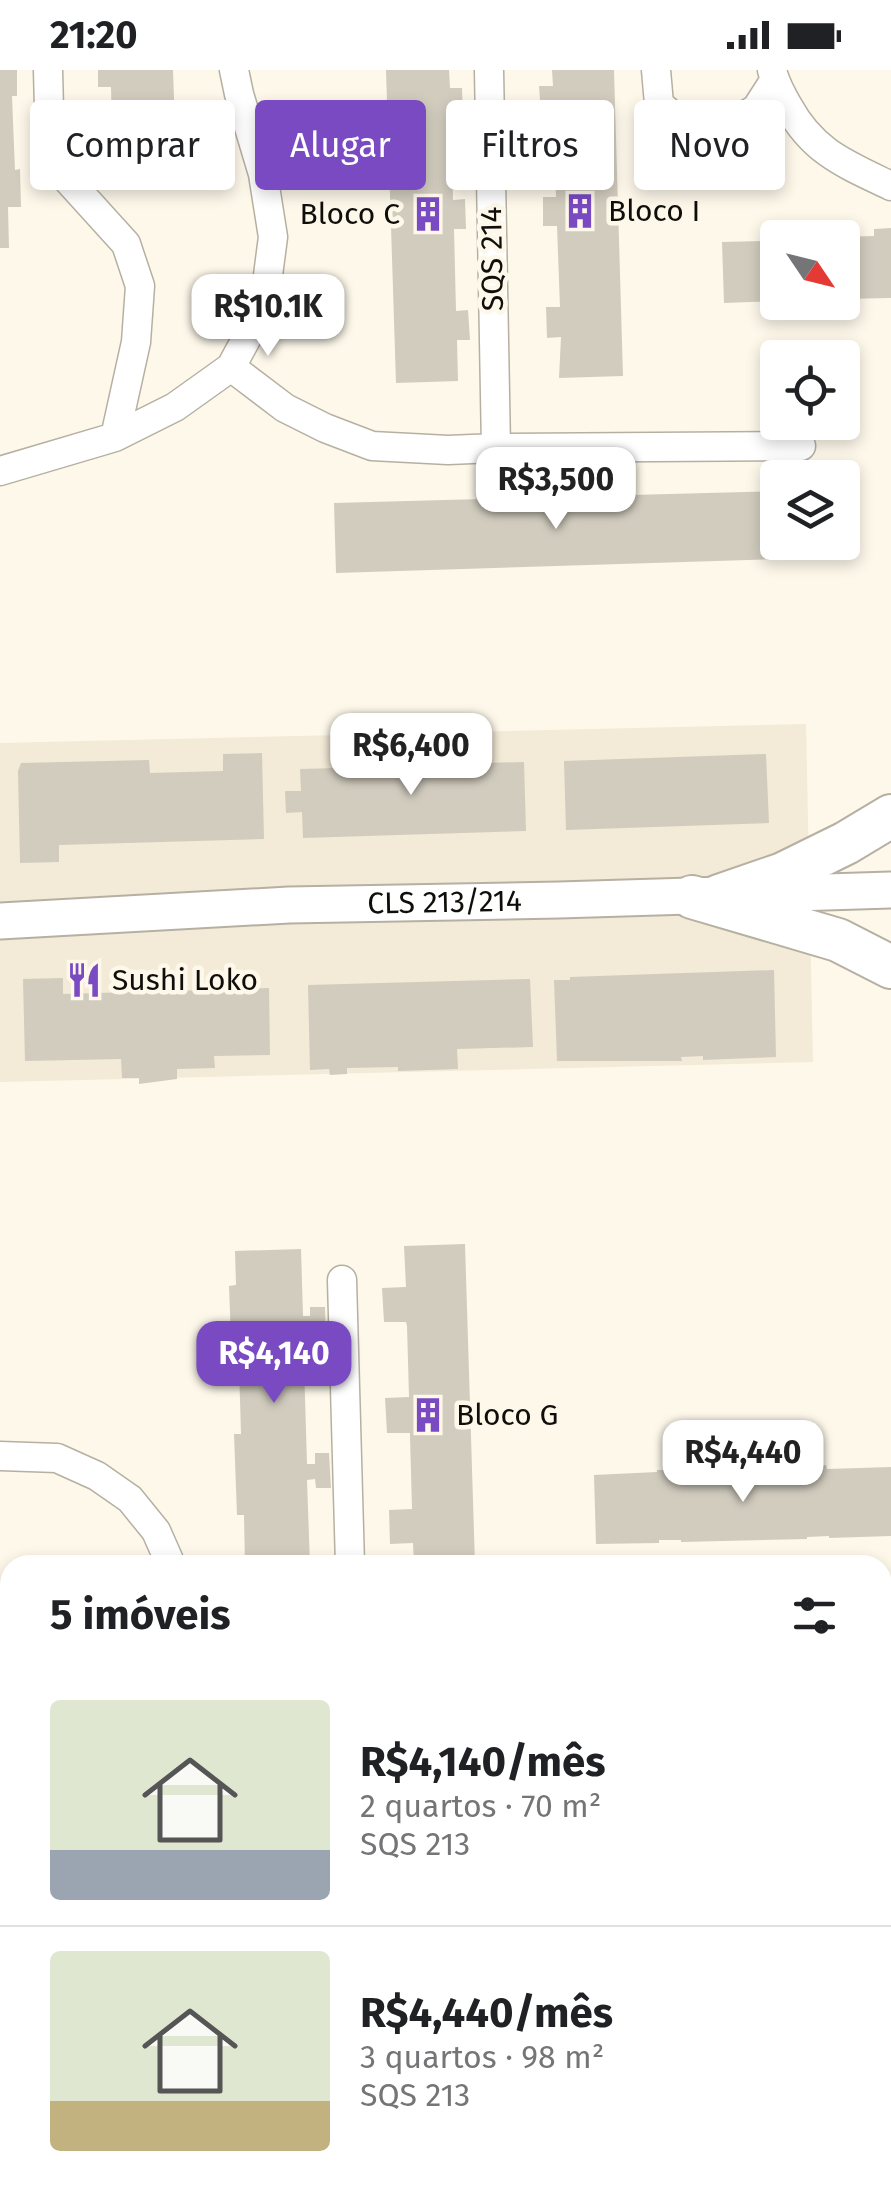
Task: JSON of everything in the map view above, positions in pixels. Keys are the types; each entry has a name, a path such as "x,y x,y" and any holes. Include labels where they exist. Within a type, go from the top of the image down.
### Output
{"main road":[{"path":"706,896 782,874 891,816"},
{"path":"706,896 838,940 891,966"}],"street":[{"path":"48,70 50,149 68,180 126,244 140,286 136,342 114,436"},
{"path":"0,471 114,436 175,407 232,367 264,306 273,237 263,174 234,70"},
{"name":"SQS 214","path":"489,70 496,448"},
{"path":"656,70 659,104 676,118 701,128 729,124 756,109 773,75"},
{"path":"773,75 800,130 839,162 891,186"},
{"path":"232,367 285,408 372,446 448,450 801,446"},
{"name":"CLS 213/214","path":"0,921 288,905 891,890"},
{"path":"342,1280 350,1555"},
{"path":"0,1456 57,1458 97,1476 130,1499 156,1532 167,1555"}],"shaded area":[{"path":"806,724 813,1062 0,1082 0,743"}],"building":[{"path":"0,70 17,70 17,96 12,96 21,207 8,207 9,248 0,248"},
{"path":"98,70 173,70 174,100 111,100 111,87 98,87"},
{"name":"Bloco C","path":"386,70 449,70 450,88 462,88 462,100 446,100 446,190 453,190 453,200 465,199 466,229 454,229 456,311 468,310 470,340 457,340 458,381 396,383 390,190 426,190 426,100 387,100"},
{"name":"Bloco I","path":"552,70 614,70 623,376 559,378 561,337 547,338 546,307 560,307 557,226 543,226 543,197 556,197 556,190 614,190 614,100 540,100 539,86 553,86"},
{"path":"891,228 891,298 860,299 860,236 874,236 874,229"},
{"path":"760,241 760,302 724,303 722,242"},
{"path":"760,491 760,560 336,573 334,503"},
{"path":"448,748 448,764 524,762 526,831 303,838 302,812 286,813 285,791 301,791 300,769 412,766 411,749"},
{"path":"262,753 264,839 59,845 59,862 20,863 21,763 149,760 150,773 223,771 223,754"},
{"path":"766,754 769,823 566,830 564,761"},
{"path":"774,970 776,1057 557,1061 554,980"},
{"path":"63,978 63,994 269,988 270,1055 214,1056 215,1068 177,1069 177,1079 139,1084 139,1078 122,1078 121,1059 25,1061 23,979"},
{"path":"530,979 533,1047 457,1049 458,1069 347,1068 347,1074 330,1075 329,1069 310,1070 308,985"},
{"name":"Bloco G","path":"465,1244 475,1555 414,1555 413,1543 390,1544 389,1510 412,1509 410,1433 387,1433 385,1398 409,1397 407,1326 406,1322 384,1322 382,1288 406,1287 404,1246"},
{"path":"301,1249 303,1316 310,1316 310,1307 325,1307 326,1341 311,1342 311,1332 303,1332 307,1464 315,1464 315,1453 329,1453 331,1488 316,1488 315,1479 307,1480 310,1555 245,1555 244,1515 237,1515 234,1434 241,1434 239,1367 232,1367 229,1286 236,1285 235,1251"},
{"path":"826,1465 827,1469 891,1467 891,1536 596,1544 594,1475 657,1470 678,1473 806,1469"}],"place":[{"name":"Bloco I","path":"580,211"},
{"name":"Bloco C","path":"428,214"},
{"name":"Sushi Loko","path":"84,980"},
{"name":"Bloco G","path":"428,1415"}]}
